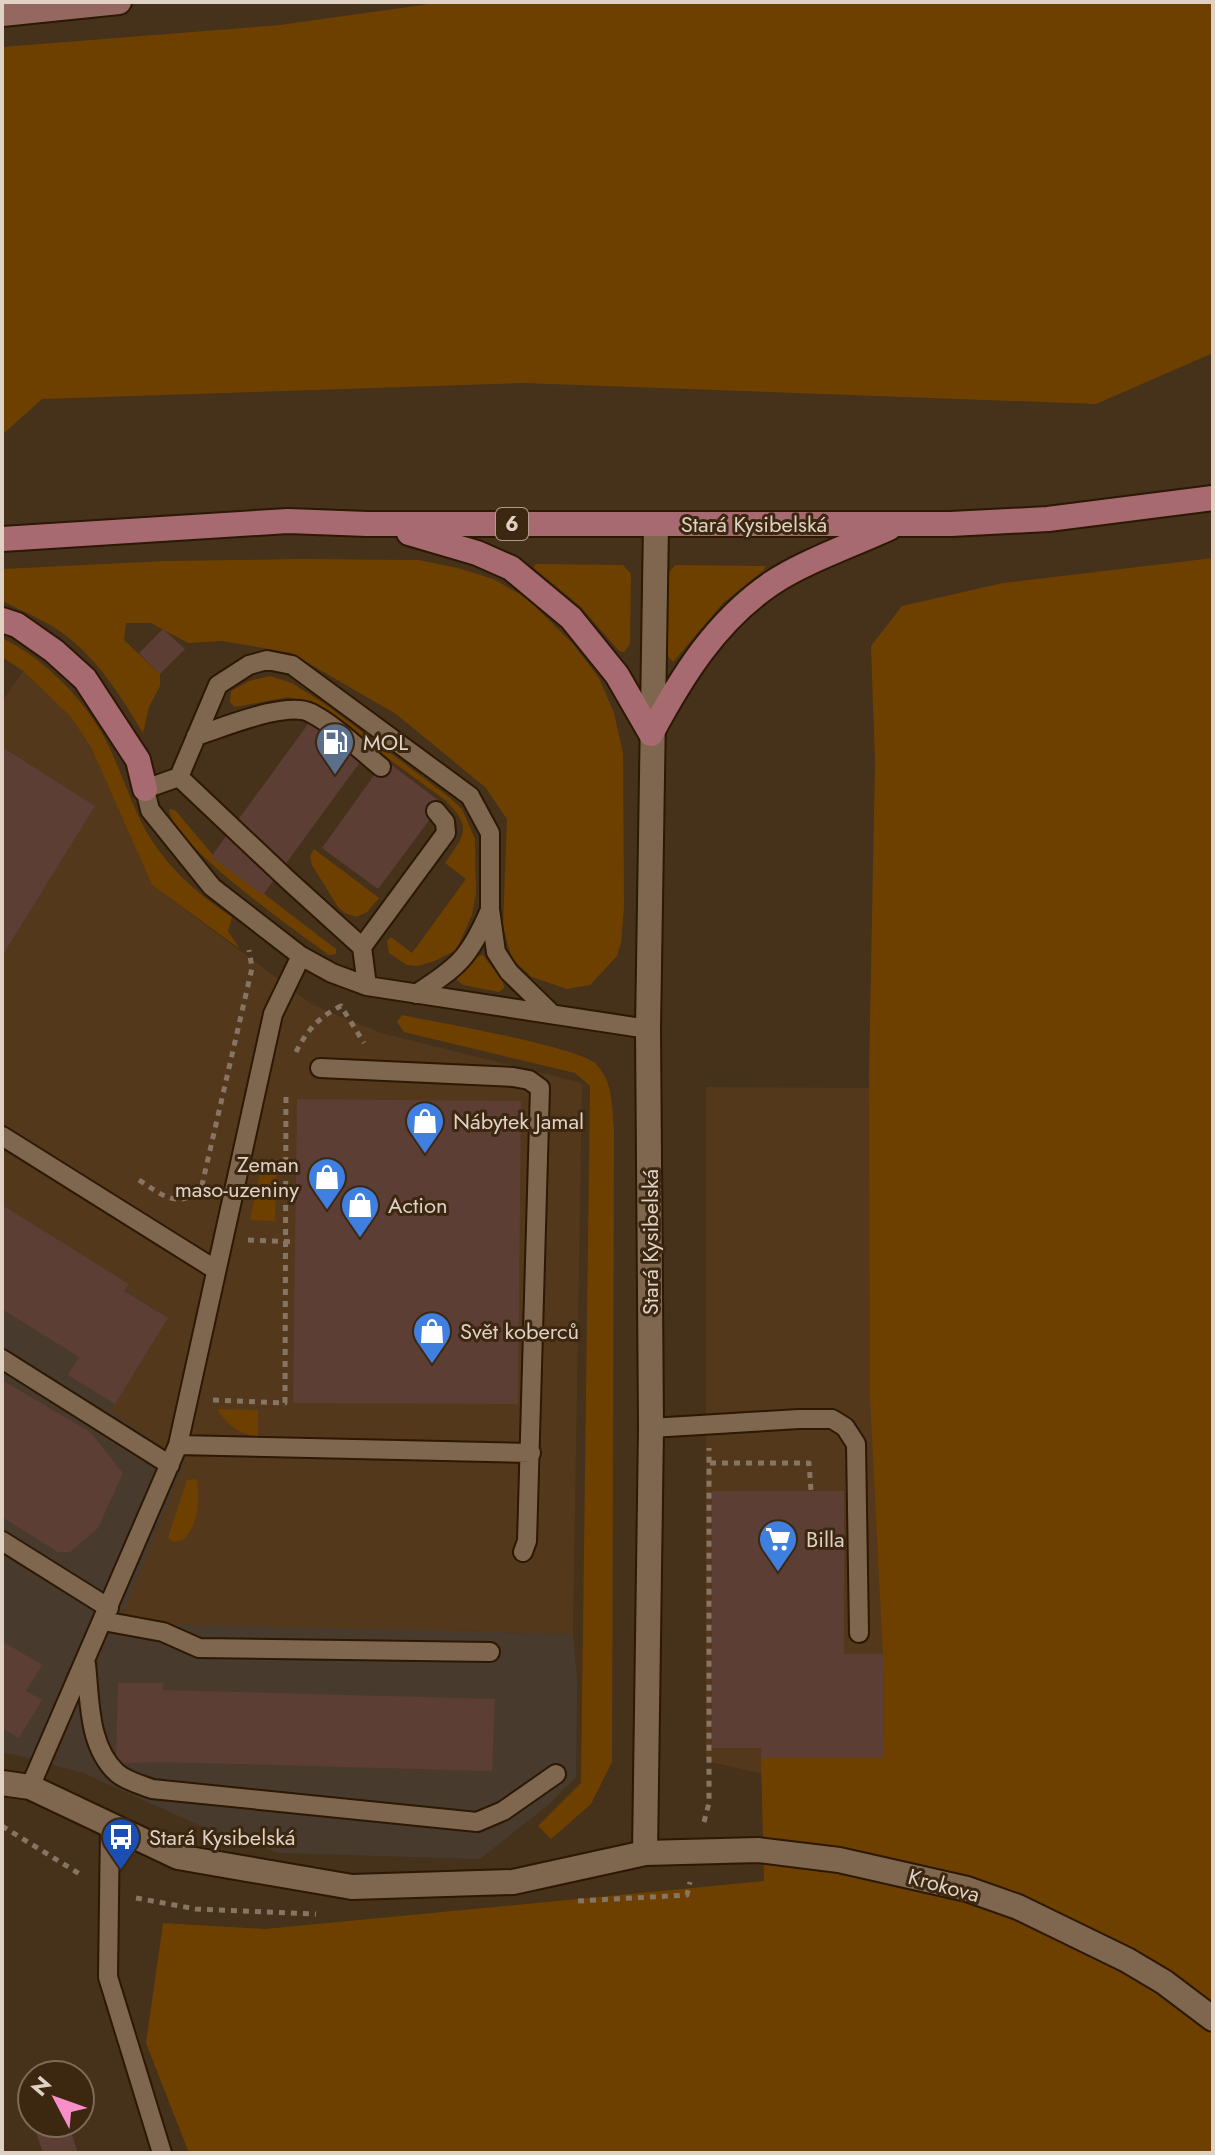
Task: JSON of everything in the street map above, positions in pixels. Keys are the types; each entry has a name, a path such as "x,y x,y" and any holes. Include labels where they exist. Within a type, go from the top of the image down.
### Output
{"main road":[{"path":"2,14 119,2"},
{"name":"Stará Kysibelská","path":"656,524 951,524 1048,519 1213,498"},
{"name":"6","path":"2,539 288,521 656,524"},
{"path":"651,734 678,684 712,637 742,606 774,581 899,523"},
{"path":"367,524 442,541 511,568 571,618 594,644 617,675 651,734"},
{"path":"2,620 17,625 54,651 85,679 138,760 145,789"}],"street":[{"name":"Stará Kysibelská","path":"645,1853 651,1428 648,1029 656,524"},
{"path":"2,1783 30,1787 178,1857 352,1887 513,1882 645,1853"},
{"name":"Krokova","path":"645,1853 758,1850 839,1860 967,1889 1074,1932 1164,1982 1213,2019"}],"lane":[{"path":"552,1014 509,972 496,952 490,909 490,833 470,796 292,665 267,660 249,665 218,685 179,777 145,789 150,810 212,887 301,956 332,973 367,986 648,1029"},
{"path":"196,736 256,717 292,710 309,712 381,767"},
{"path":"179,777 362,947 367,986"},
{"path":"362,947 446,833 445,822 436,811"},
{"path":"416,994 463,959 475,944 490,909"},
{"path":"30,1787 178,1445 273,1014 301,956"},
{"path":"320,1068 513,1077 529,1080 540,1088 531,1453 527,1541 523,1552"},
{"path":"2,1136 216,1270"},
{"path":"2,1359 170,1465"},
{"path":"651,1428 799,1419 832,1419 845,1427 856,1444 859,1633"},
{"path":"178,1445 531,1453"},
{"path":"2,1541 106,1614 163,1632 199,1648 490,1652"},
{"path":"85,1661 95,1737 104,1757 119,1775 152,1789 477,1822 503,1811 556,1774"},
{"path":"110,1825 108,1977 162,2153"}],"path":[{"path":"139,1180 169,1199 181,1200 196,1193 202,1185 252,968 249,950 244,944"},
{"path":"292,1061 320,1016 341,1006 381,1071"},
{"path":"188,1399 285,1403 287,1084"},
{"path":"244,1239 295,1242"},
{"path":"710,1463 809,1463 811,1491"},
{"path":"2,1826 109,1893"}],"shaded area":[{"path":"443,2 1213,2 1213,353 1096,404 523,383 42,399 2,435 2,47 280,25"},
{"path":"1213,558 1213,2153 189,2153 146,2043 163,1923 265,1929 764,1881 761,1758 884,1758 883,1654 870,1397 869,1073 875,762 871,646 902,606 1003,583"},
{"path":"418,560 493,579 525,597 573,644 599,678 614,713 623,753 624,907 617,956 590,985 567,989 532,977 512,959 503,927 507,819 485,787 396,714 291,653 223,641 188,643 151,623 126,623 124,640 160,674 160,686 149,707 143,733 110,682 81,648 54,627 2,601 2,569 166,561"},
{"path":"535,564 623,565 631,574 630,644 624,652 619,651 581,607 534,568"},
{"path":"675,565 766,566 723,603 673,662 668,656 667,575"},
{"path":"2,638 46,667 84,706 109,747 154,844 184,879 232,917 228,931 240,949 152,885 91,747 70,716 23,671 2,657"},
{"path":"23,671 70,716 91,747 152,885 313,1005 381,1033 582,1083 573,1634 118,1624 109,1411 2,1208 2,702"},
{"path":"270,676 292,683 325,704 462,809 475,839 476,893 472,915 456,950 435,961 418,966 407,965 389,953 387,941 391,937 412,953 466,879 445,863 461,838 463,825 460,818 445,800 322,710 288,697 235,707 230,702 231,691 249,681"},
{"path":"169,809 175,810 213,855 336,949 336,954 329,955 212,864 175,824"},
{"path":"314,849 379,898 367,912 356,917 338,907 312,865 310,856"},
{"path":"483,955 503,982 504,988 499,992 463,985 457,980 458,972 475,957"},
{"path":"402,1015 537,1043 586,1058 602,1072 611,1095 614,1129 612,1762 591,1804 551,1839 538,1826 581,1783 590,1086 575,1073 404,1032 397,1022"},
{"path":"706,1087 889,1088 911,1807 706,1761"},
{"path":"263,1159 277,1159 275,1221 250,1220"},
{"path":"2,1208 168,1318 110,1411 185,1462 119,1623 573,1634 577,1679 576,1777 548,1805 480,1859 280,1853 212,1831 83,1773 2,1753"},
{"path":"217,1409 258,1410 258,1437 234,1428"},
{"path":"197,1479 198,1503 193,1526 183,1540 174,1542 168,1538 187,1480"}],"building":[{"path":"163,629 185,649 160,674 139,653"},
{"path":"311,720 363,758 263,895 211,857"},
{"path":"2,747 95,806 2,956"},
{"path":"385,760 442,803 378,889 322,848"},
{"path":"297,1099 521,1101 518,1404 293,1403"},
{"path":"2,1205 129,1284 124,1291 168,1318 115,1404 68,1375 79,1357 2,1309"},
{"path":"2,1380 90,1432 123,1473 98,1528 70,1552 58,1552 2,1517"},
{"name":"Billa","path":"712,1491 844,1491 844,1654 883,1654 884,1758 761,1758 762,1748 712,1748"},
{"path":"2,1641 42,1665 26,1691 42,1700 19,1738 2,1728"},
{"path":"118,1683 163,1683 163,1690 495,1699 492,1771 116,1763"},
{"path":"38,2139 73,2139 78,2153 43,2153"}],"place":[{"name":"MOL","path":"335,776"},
{"name":"Nábytek Jamal","path":"425,1155"},
{"name":"Zeman maso-uzeniny","path":"327,1211"},
{"name":"Action","path":"360,1239"},
{"name":"Svět koberců","path":"432,1365"},
{"name":"Billa","path":"778,1573"},
{"name":"Stará Kysibelská","path":"121,1871"}]}
